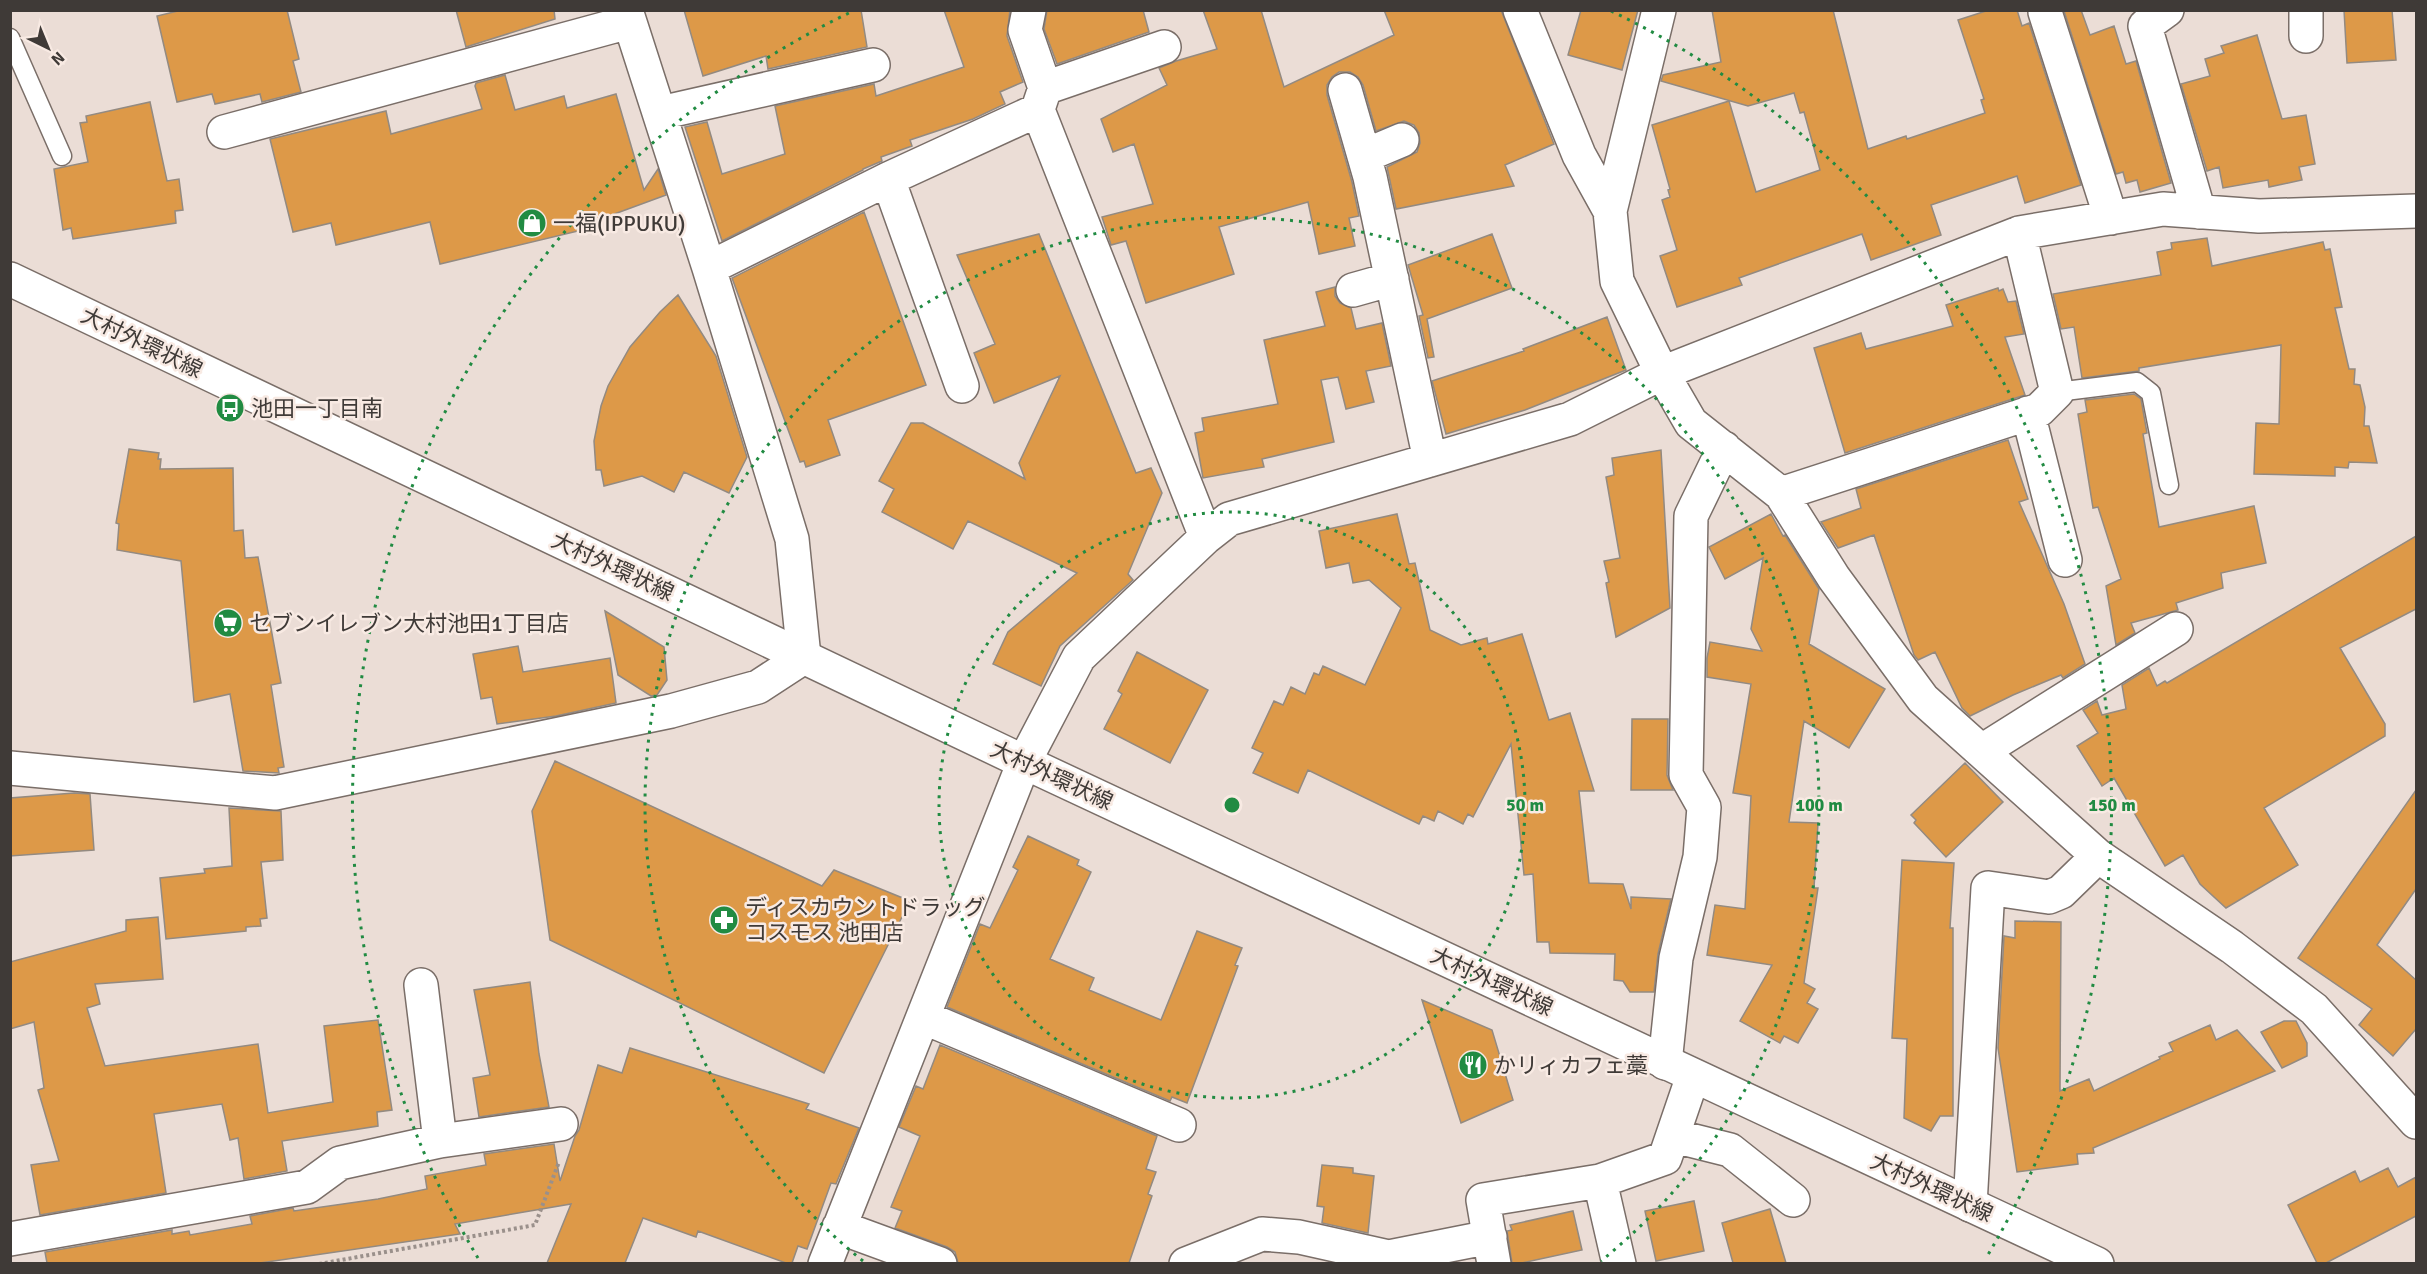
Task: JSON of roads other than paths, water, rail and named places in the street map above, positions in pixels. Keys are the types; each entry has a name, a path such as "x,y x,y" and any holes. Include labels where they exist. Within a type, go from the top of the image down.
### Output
{"street":[{"path":"1029,10 1025,30 1041,99 1206,537"},
{"path":"1520,10 1579,155 1610,211"},
{"path":"1659,10 1610,211 1617,281 1662,373 1691,423 1781,494 1834,578 1923,699 2098,856 2232,947 2314,1009 2416,1122"},
{"path":"2167,10 2145,26 2199,212"},
{"path":"2045,12 2111,218"},
{"path":"10,768 275,793 671,711 758,687 804,657 792,540 709,268 627,16 224,132"},
{"path":"709,268 888,179 1041,99 1164,47"},
{"path":"660,113 873,65"},
{"path":"1345,90 1364,156 1430,460"},
{"path":"1364,156 1402,140"},
{"path":"888,179 962,386"},
{"path":"825,1263 1024,762 1079,657 1206,537 1229,519 1570,419 1662,373 2019,233 2163,209 2259,216 2416,211"},
{"path":"1781,494 2039,410 2057,392 2019,233"},
{"name":"大村外環状線","path":"10,279 1024,762 2097,1263"},
{"path":"1353,290 1392,279"},
{"path":"2028,413 2065,560"},
{"path":"1186,1263 1262,1234 1299,1237 1389,1257 1492,1250 1483,1200 1600,1181 1665,1158 1674,1136 1679,1069 1676,958 1700,857 1704,807 1686,775 1691,516 1724,448"},
{"path":"1982,751 2176,629"},
{"path":"1970,1205 1988,888 2049,897 2061,892 2098,856"},
{"path":"422,985 440,1141"},
{"path":"923,1017 1179,1125"},
{"path":"10,1239 307,1187 340,1163 440,1141 561,1124"},
{"path":"1674,1136 1730,1150 1792,1200"},
{"path":"1600,1181 1619,1263"},
{"path":"839,1227 940,1263"}],"lane":[{"path":"10,38 62,156"},
{"path":"2057,392 2137,382 2151,393 2169,485"}],"place":[{"name":"一福(IPPUKU)","path":"532,223"},
{"name":"池田一丁目南","path":"230,408"},
{"name":"セブンイレブン大村池田1丁目店","path":"228,623"},
{"name":"ディスカウントドラッグ コスモス 池田店","path":"724,920"},
{"name":"かリィカフェ藁","path":"1473,1065"}]}
